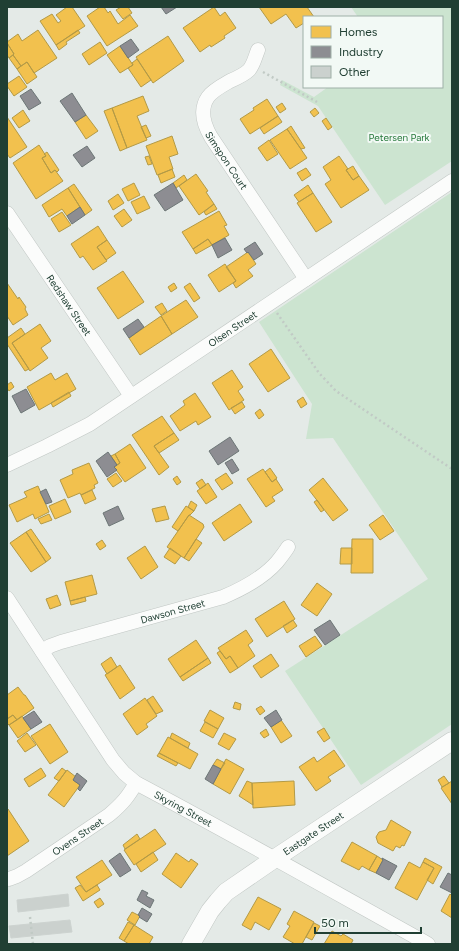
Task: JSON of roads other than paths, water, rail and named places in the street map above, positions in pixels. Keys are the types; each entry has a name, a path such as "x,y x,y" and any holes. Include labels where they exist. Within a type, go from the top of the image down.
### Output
{"street":[{"name":"Simspon Court","path":"258,50 254,63 245,73 221,86 208,97 204,104 203,118 211,137 306,278"},
{"name":"Olsen Street","path":"7,465 90,424 452,181"},
{"name":"Redshaw Street","path":"7,213 131,396"},
{"name":"Dawson Street","path":"42,651 61,642 234,593 278,562 288,547"},
{"name":"Skyring Street","path":"7,598 113,760 136,782 428,944"},
{"name":"Eastgate Street","path":"191,944 210,911 226,892 452,740"},
{"name":"Ovens Street","path":"8,880 26,871 109,815 120,806 136,782"}],"park label":[{"name":"Petersen Park","path":"399,137"}]}
